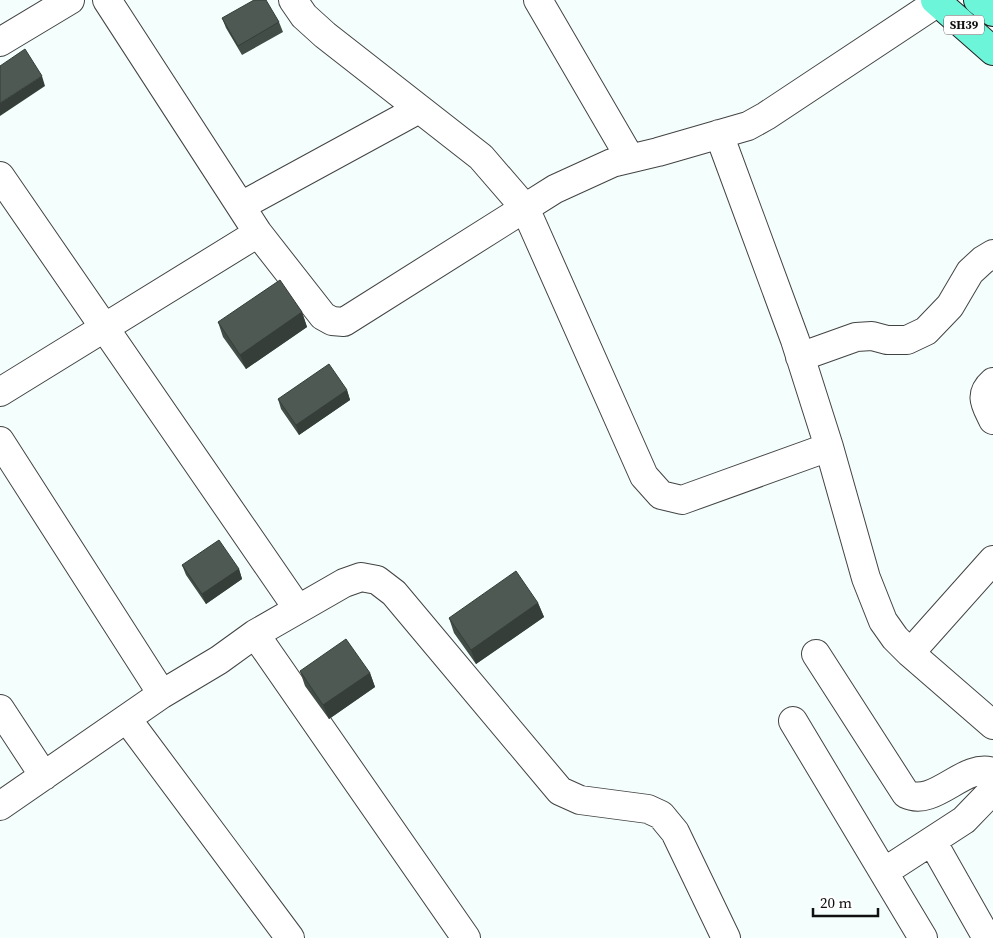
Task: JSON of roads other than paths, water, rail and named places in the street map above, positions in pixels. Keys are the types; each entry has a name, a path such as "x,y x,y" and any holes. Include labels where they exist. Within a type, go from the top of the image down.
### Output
{"main road":[{"path":"978,0 993,12"},
{"name":"SH39","path":"936,1 993,51"}],"street":[{"path":"0,42 70,0"},
{"path":"107,0 258,233 323,316 332,321 344,322 555,189 612,163 748,126 766,116 936,1"},
{"path":"293,0 304,16 326,35 394,91 481,157 525,208 644,476 661,494 682,500 829,447"},
{"path":"538,0 630,158"},
{"path":"241,206 419,109"},
{"path":"719,134 800,357 829,447 866,578 883,621 895,638 910,653 993,725"},
{"path":"0,176 298,609"},
{"path":"0,392 258,233"},
{"path":"800,357 856,337 872,336 887,340 907,340 926,331 950,306 970,272 993,254"},
{"path":"993,382 985,391 984,400 993,420"},
{"path":"0,441 162,694"},
{"path":"910,653 993,560"},
{"path":"0,806 162,694 219,660 255,634 344,583 360,577 377,580 394,593 560,791 580,800 648,809 661,815 675,832 726,938"},
{"path":"255,634 466,938"},
{"path":"816,654 906,794 913,797 923,797 974,772 986,770 993,772"},
{"path":"0,709 44,776"},
{"path":"127,719 290,938"},
{"path":"794,722 923,938"},
{"path":"884,872 964,820 993,790"},
{"path":"932,841 987,938"}]}
